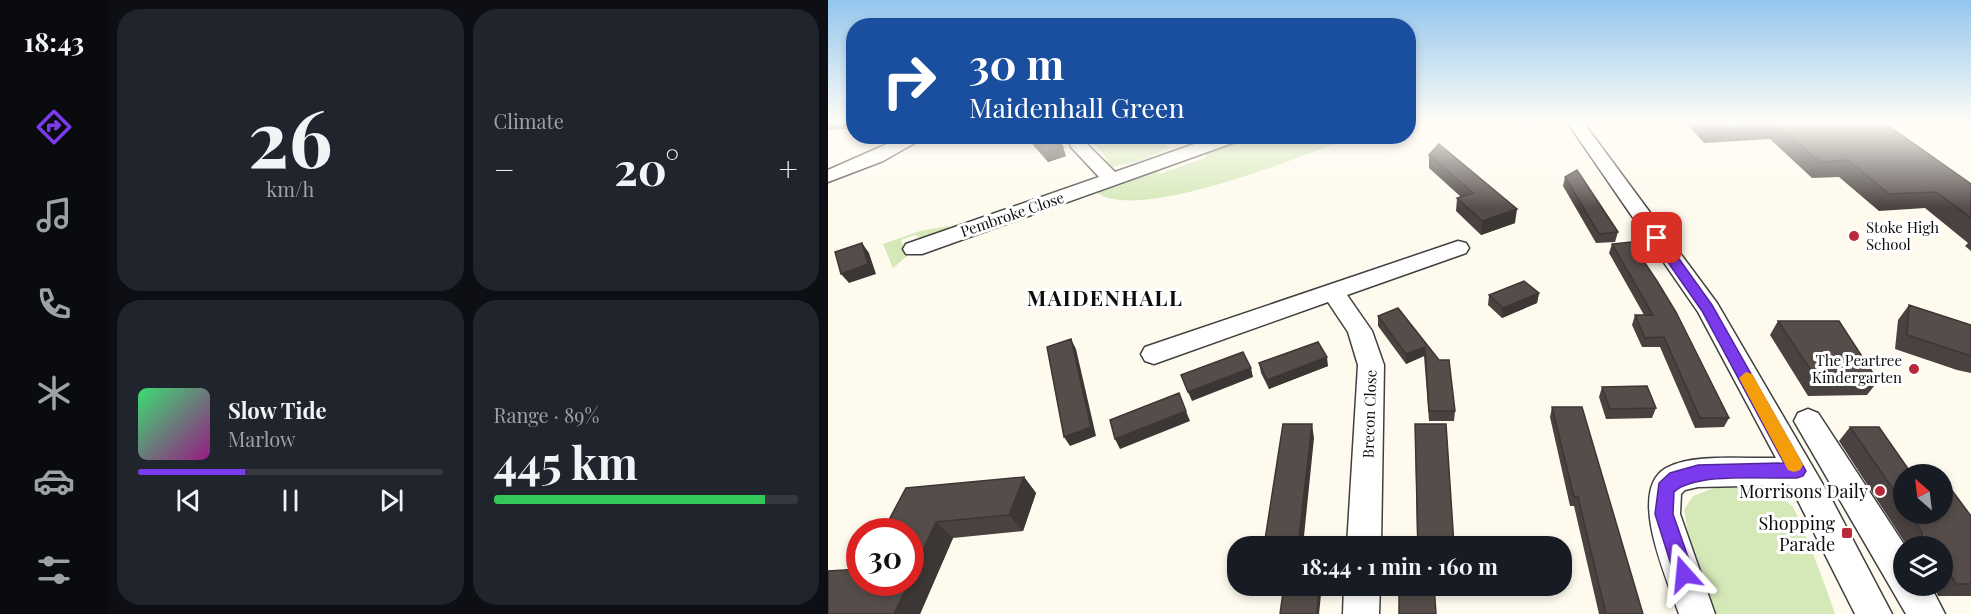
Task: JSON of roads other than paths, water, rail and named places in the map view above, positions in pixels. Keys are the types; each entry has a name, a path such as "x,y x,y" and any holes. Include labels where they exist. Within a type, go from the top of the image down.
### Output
{"street":[{"path":"828,176 892,151"},
{"path":"1083,151 1111,179"},
{"name":"Pembroke Close","path":"914,249 1193,151"},
{"path":"1595,151 1708,309 1874,614"},
{"path":"1154,354 1458,248"},
{"name":"Brecon Close","path":"1333,292 1360,331 1371,365 1364,536"},
{"path":"1808,421 1893,558"},
{"path":"1697,614 1664,514 1665,489 1676,478 1698,473 1797,471"},
{"path":"1361,614 1362,596"},
{"path":"1916,596 1927,614"}],"place":[{"name":"Stoke High School","path":"1854,236"},
{"name":"The Peartree Kindergarten","path":"1914,369"},
{"name":"Morrisons Daily","path":"1880,491"},
{"name":"Shopping Parade","path":"1847,533"}],"district":[{"name":"MAIDENHALL","path":"1105,297"}]}
